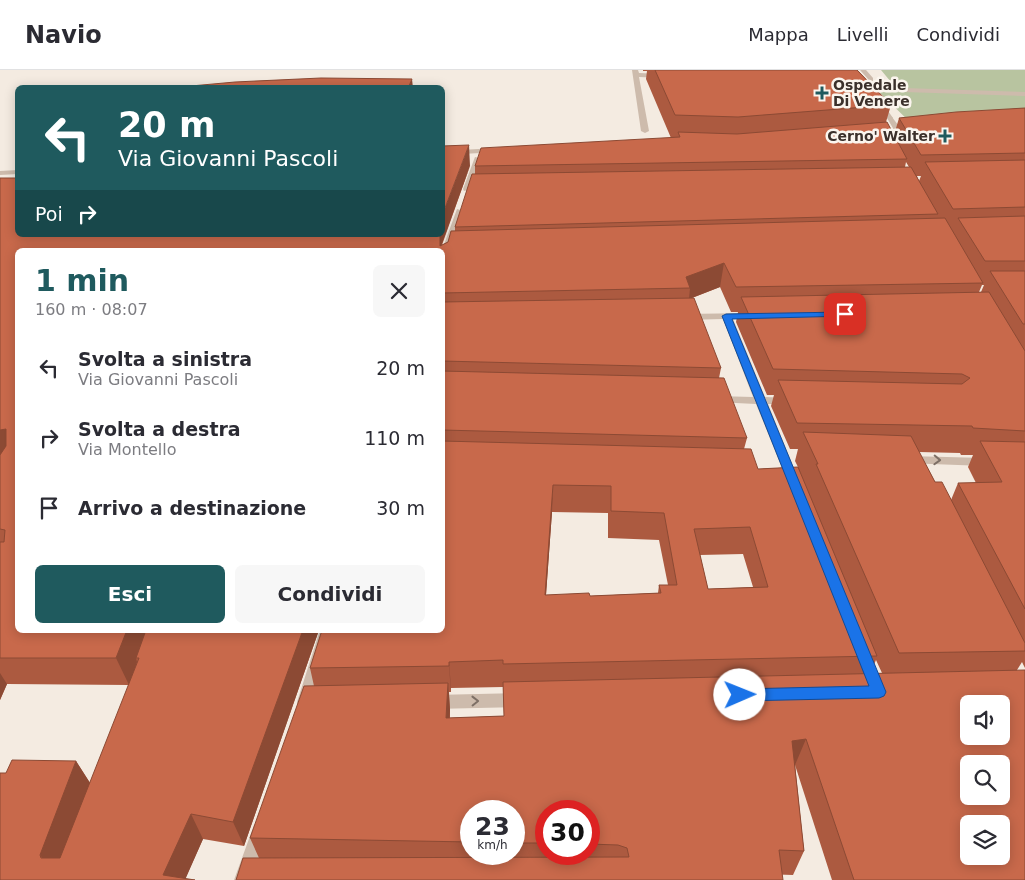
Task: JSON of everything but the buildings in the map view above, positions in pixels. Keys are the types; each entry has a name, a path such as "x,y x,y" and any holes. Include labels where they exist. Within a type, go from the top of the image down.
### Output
{"street":[{"path":"863,70 871,79 870,89 900,133"},
{"path":"645,131 636,73 666,76"},
{"path":"870,89 1025,94"},
{"path":"445,153 502,150"},
{"path":"445,160 497,158"},
{"path":"445,256 478,159"},
{"path":"0,173 15,172"},
{"path":"468,188 478,188"},
{"path":"447,250 457,250"},
{"path":"726,316 761,400 788,455 784,470 800,498"},
{"path":"678,318 766,316"},
{"path":"701,399 799,401"},
{"path":"893,459 997,462"},
{"path":"912,460 921,477"},
{"path":"324,704 302,709 326,633"},
{"path":"423,702 532,699"},
{"path":"265,817 244,877 265,874"}],"green space":[{"path":"881,70 1025,70 1025,115 914,126 880,93 891,82"}],"place":[{"name":"Ospedale Di Venere","path":"822,93"},
{"name":"Cerno' Walter","path":"945,136"}],"route":[{"path":"740,695 879,692 726,316 845,314"}]}
